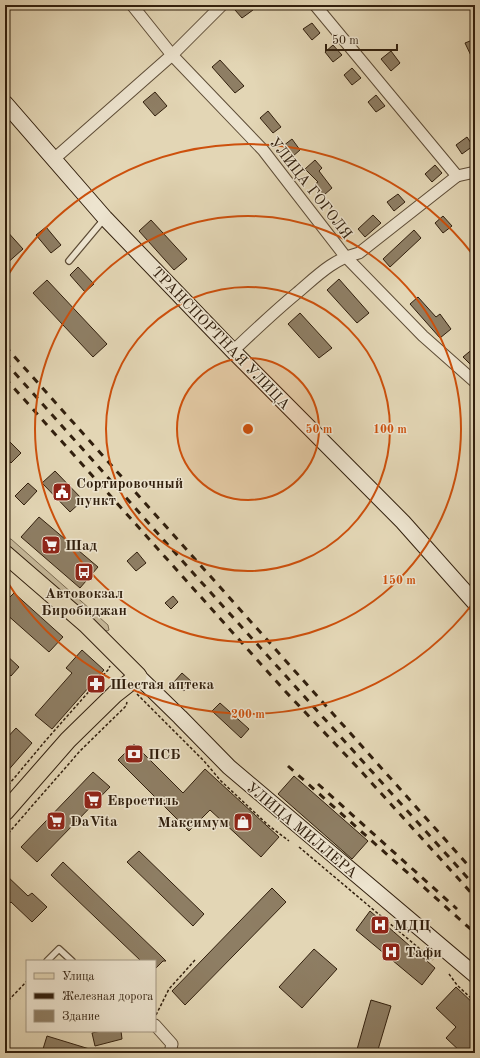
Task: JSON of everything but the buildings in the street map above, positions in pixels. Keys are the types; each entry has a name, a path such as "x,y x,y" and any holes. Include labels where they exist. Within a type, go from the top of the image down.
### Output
{"main road":[{"name":"ТРАНСПОРТНАЯ УЛИЦА","path":"5,103 106,218 233,351 403,522 475,603"},
{"path":"5,554 86,624 138,676 115,694 68,740 5,812"},
{"name":"УЛИЦА МИЛЛЕРА","path":"138,676 229,767 475,975"}],"street":[{"name":"УЛИЦА ГОГОЛЯ","path":"132,5 172,55 263,150 345,256 423,336 475,382"},
{"path":"54,159 172,55 222,5"},
{"path":"315,5 457,176"},
{"path":"233,351 270,316 328,266 345,256 359,253 457,176 475,172"},
{"path":"156,1026 172,1044 170,1053"}],"lane":[{"path":"69,261 106,218"},
{"path":"48,960 59,949 71,960"}],"path":[{"path":"5,789 108,670 110,662"},
{"path":"99,680 106,687"},
{"path":"137,694 204,761 221,781 268,825 289,841"},
{"path":"5,836 80,751 126,706 128,701"},
{"path":"299,847 433,960"},
{"path":"156,1016 169,989 195,960"},
{"path":"449,974 457,985 475,1002"},
{"path":"5,1004 26,981"}],"shaded area":[{"path":"11,539 108,625 109,630 104,630 7,545 6,541"}],"railway":[{"path":"5,346 475,873"},
{"path":"5,362 475,886"},
{"path":"5,378 285,691 359,769 475,897"},
{"path":"288,766 475,933"},
{"path":"318,784 457,909"}],"place":[{"name":"Сортировочный пункт","path":"62,492"},
{"name":"Шад","path":"51,545"},
{"name":"Автовокзал Биробиджан","path":"84,572"},
{"name":"Шестая аптека","path":"96,684"},
{"name":"ПСБ","path":"134,754"},
{"name":"Евростиль","path":"93,800"},
{"name":"DaVita","path":"56,821"},
{"name":"Максимум","path":"243,822"},
{"name":"МДЦ","path":"380,925"},
{"name":"Тафи","path":"391,952"}]}
